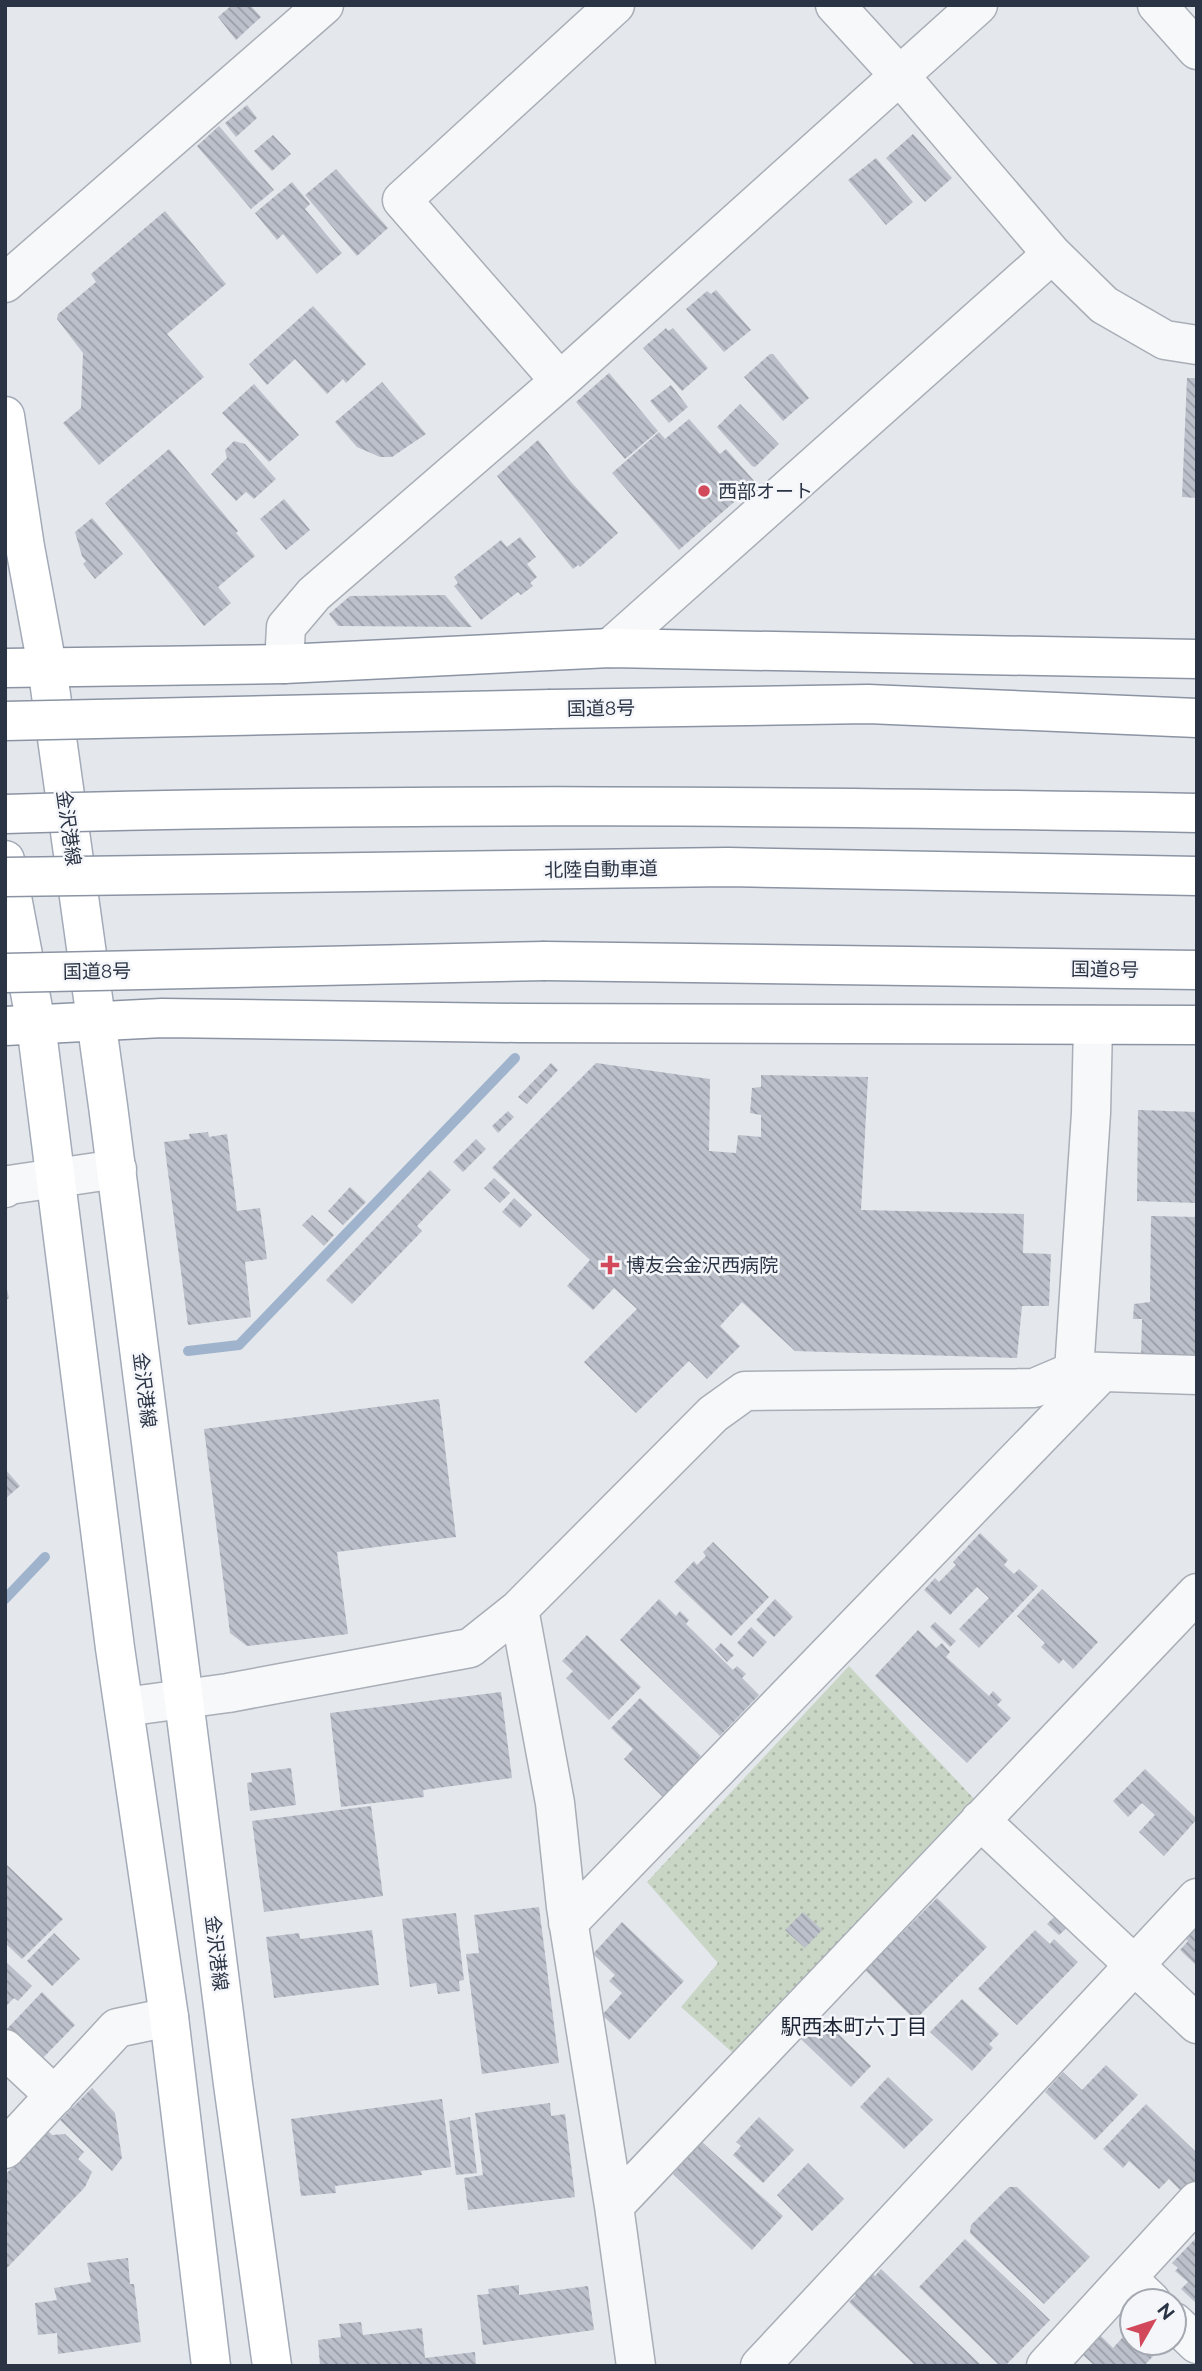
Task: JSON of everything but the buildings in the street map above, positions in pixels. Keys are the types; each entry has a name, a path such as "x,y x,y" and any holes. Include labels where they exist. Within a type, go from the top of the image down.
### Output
{"main road":[{"name":"金沢港線","path":"5,416 47,666 117,1169 233,2084 272,2366"},
{"path":"5,668 284,664 610,648 1197,659"},
{"name":"国道8号","path":"5,721 868,704 1197,718"},
{"path":"5,814 138,810 734,806 1197,813"},
{"path":"5,860 21,1025 54,1178 124,1707 169,2017 211,2366"},
{"name":"北陸自動車道","path":"5,877 728,867 1197,876"},
{"name":"国道8号","path":"5,973 545,961 1197,970"},
{"path":"21,1025 162,1018 518,1023 1197,1025"}],"street":[{"path":"5,283 324,5"},
{"path":"560,382 402,200 615,5"},
{"path":"835,5 899,75 1052,254 1104,305 1165,340 1197,345"},
{"path":"284,664 286,627 313,594 560,382 978,5"},
{"path":"1157,5 1197,50"},
{"path":"610,648 1052,254"},
{"path":"568,1923 1088,1371 1093,1025"},
{"path":"5,1188 9,1185 117,1169"},
{"path":"124,1707 228,1693 470,1648 519,1609 713,1414 745,1391 1034,1388 1088,1371 1197,1375"},
{"path":"614,2206 1197,1593"},
{"path":"519,1609 555,1803 568,1923 614,2206 636,2366"},
{"path":"980,1821 1197,2024"},
{"path":"760,2366 1197,1898"},
{"path":"5,2149 117,2028 169,2017"},
{"path":"5,2049 55,2096"},
{"path":"1141,2287 1197,2201"},
{"path":"1046,2366 1118,2307"}],"green space":[{"path":"849,1666 979,1804 733,2053 681,2007 718,1963 647,1882"}],"waterway":[{"path":"188,1351 239,1345 515,1058"},
{"path":"5,1599 45,1557"}],"place":[{"name":"西部オート","path":"704,491"},
{"name":"博友会金沢西病院","path":"610,1265"}],"district":[{"name":"駅西本町六丁目","path":"854,2026"}]}
